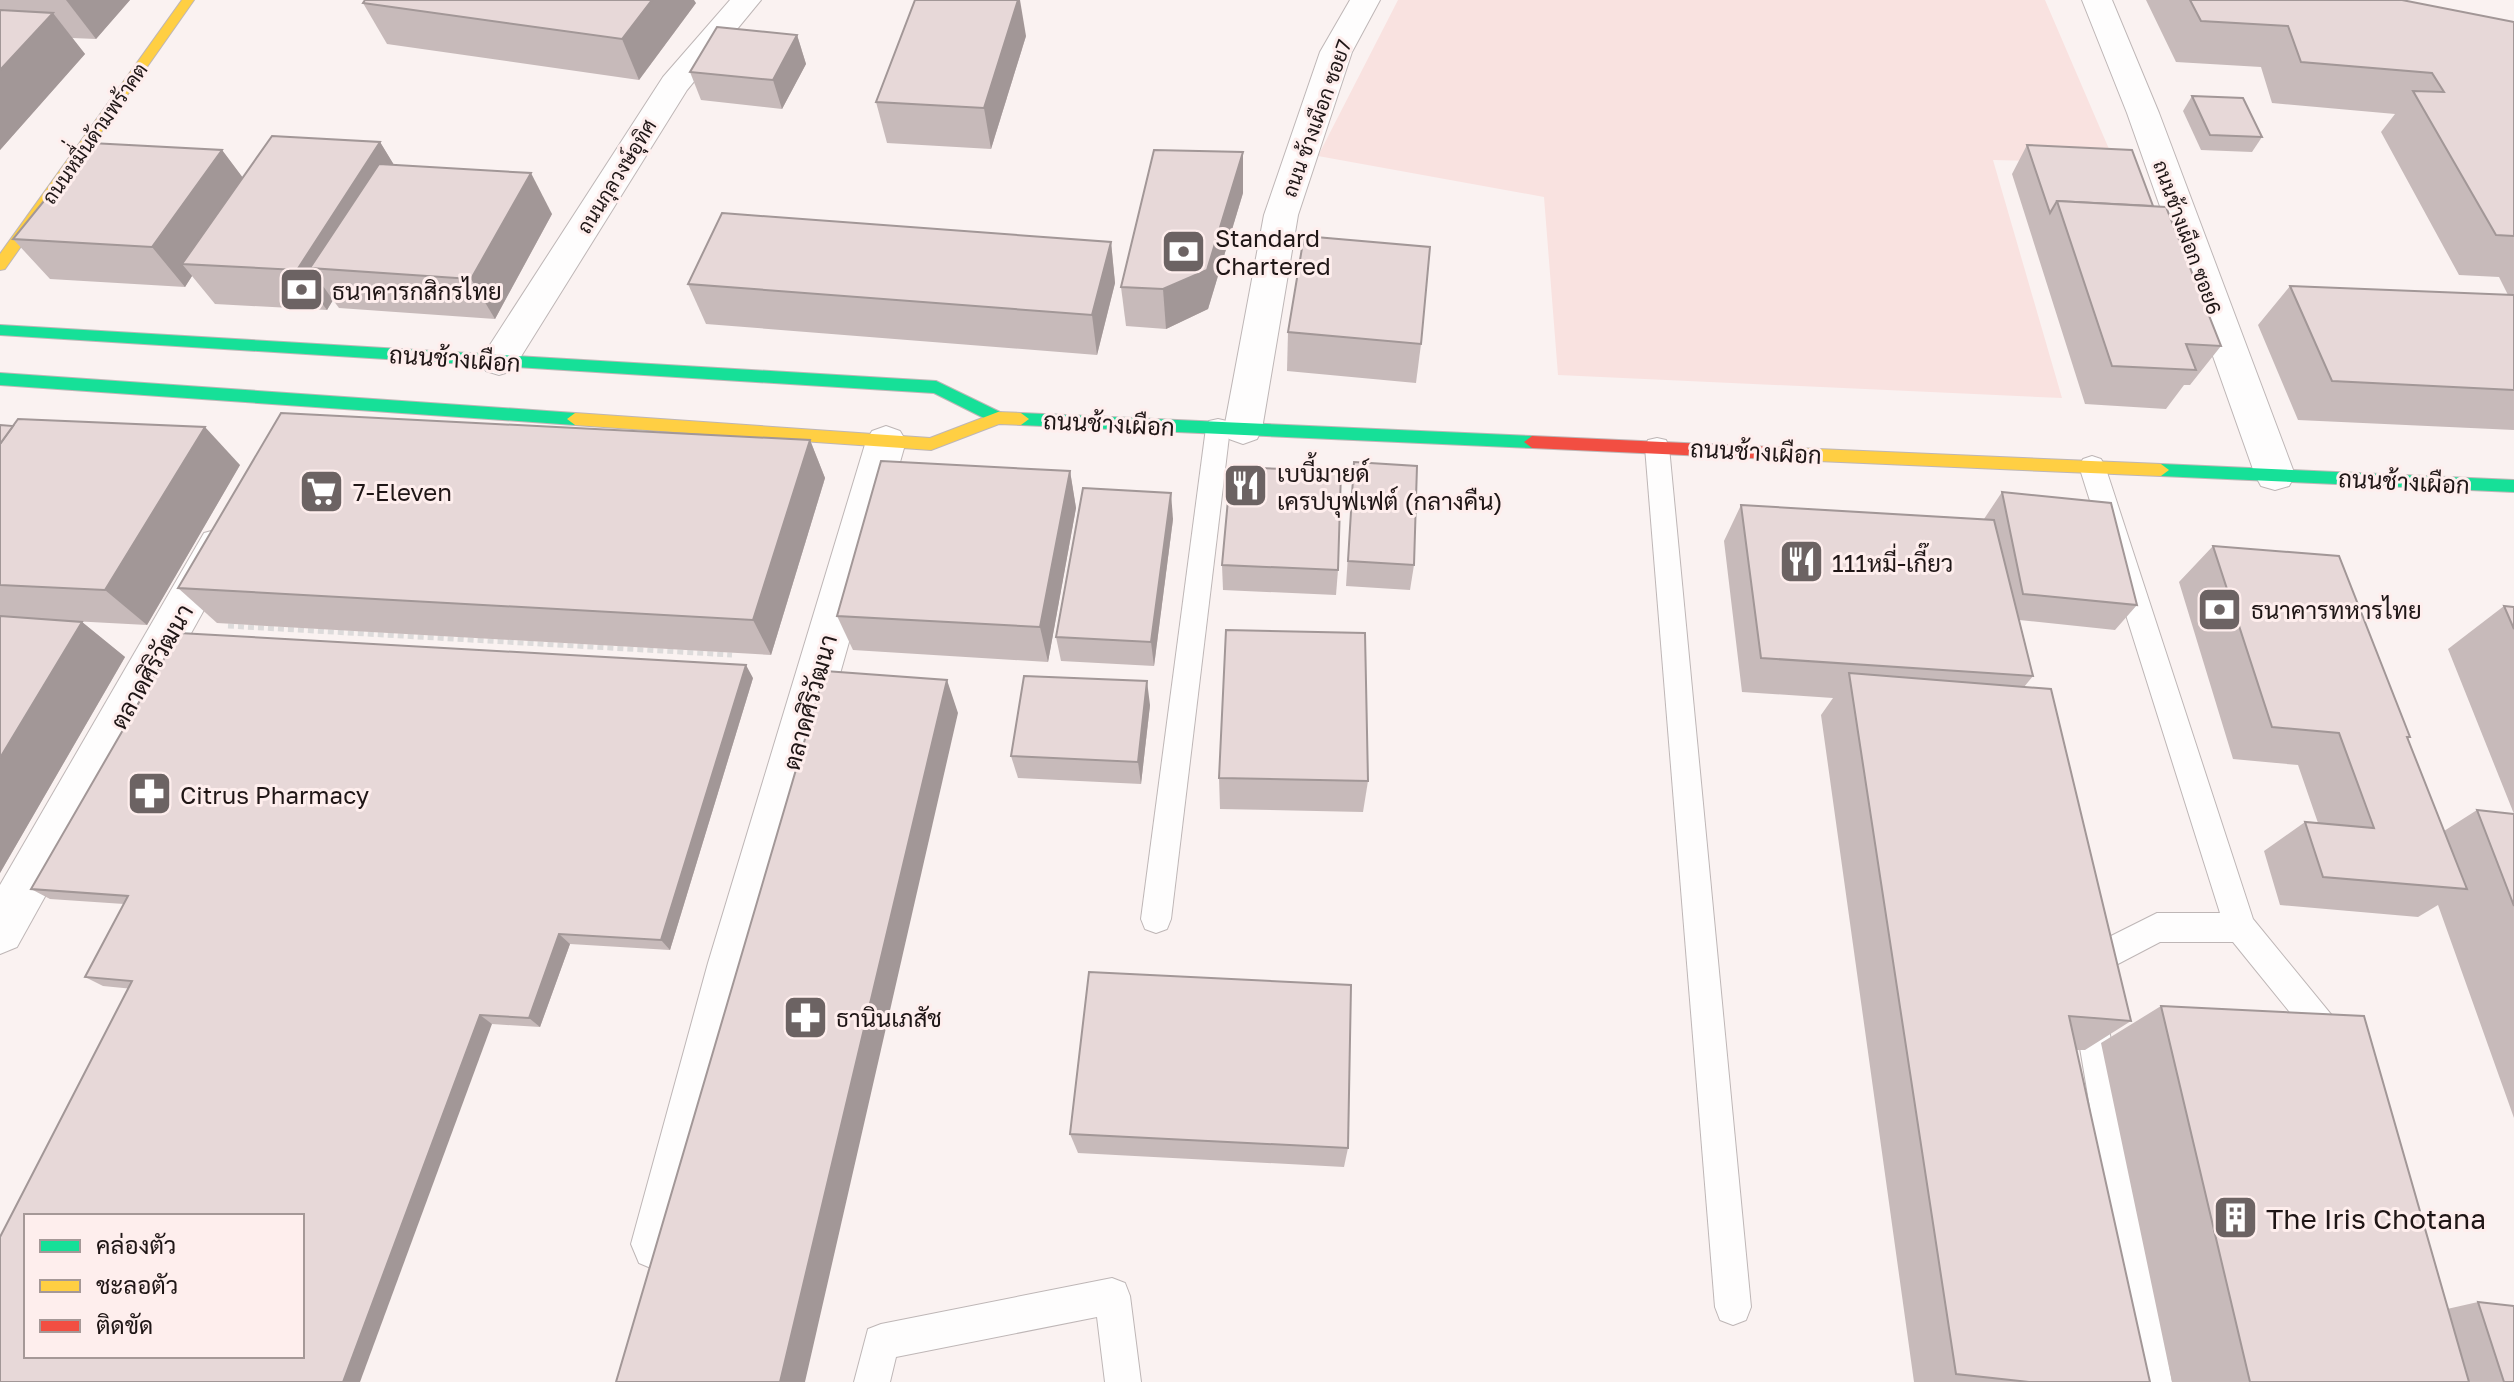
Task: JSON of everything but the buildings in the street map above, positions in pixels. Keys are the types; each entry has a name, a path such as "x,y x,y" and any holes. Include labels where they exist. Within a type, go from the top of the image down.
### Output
{"main road":[{"name":"ถนนหมื่่นด้ามพร้าคต","path":"0,265 188,0"},
{"name":"ถนนช้างเผือก","path":"0,330 936,387 998,418"},
{"name":"ถนนช้างเผือก","path":"0,379 931,444 998,418 2514,486"}],"street":[{"name":"ถนนกุลวงษ์อุทิศ","path":"499,361 674,84 746,0"},
{"name":"ถนน ช้างเผือก ซอย7","path":"1231,428 1281,215 1336,52 1365,0"},
{"name":"ถนนช้างเผือก ซอย6","path":"2097,0 2143,113 2275,475"},
{"path":"278,442 302,401"},
{"name":"ตลาดศิริวัฒนา","path":"645,1292 733,963 886,441"},
{"name":"ตลาดศิริวัฒนา","path":"0,931 238,512"}],"lane":[{"path":"1156,919 1231,428"},
{"path":"1657,447 1733,1307"},
{"path":"2092,466 2240,927 2323,1029 2335,1072"},
{"path":"2154,1382 2091,1018 2102,956 2157,928 2240,927"},
{"path":"872,1382 881,1342 1112,1296 1123,1382"}],"path":[{"path":"175,623 732,655"}],"shaded area":[{"path":"1398,0 2045,0 2115,163 1993,160 2062,398 1558,375 1544,197 1318,156"}],"traffic: fast":[{"path":"0,330 936,387 998,418"},
{"path":"0,379 575,419"},
{"path":"1021,419 1532,442"},
{"path":"2161,470 2514,486"}],"traffic: slow":[{"path":"0,265 188,0"},
{"path":"575,419 931,444 998,418 1021,419"},
{"path":"1771,453 2161,470"}],"traffic: jam":[{"path":"1532,442 1771,453"}],"place":[{"name":"Standard Chartered","path":"1184,251"},
{"name":"ธนาคารกสิกรไทย","path":"301,290"},
{"name":"เบบี้มายด์ เครปบุฟเฟต์ (กลางคืน)","path":"1246,486"},
{"name":"7-Eleven","path":"322,491"},
{"name":"111หมี่-เกี๊ยว","path":"1801,562"},
{"name":"ธนาคารทหารไทย","path":"2220,609"},
{"name":"Citrus Pharmacy","path":"149,794"},
{"name":"ธานินเภสัช","path":"805,1017"},
{"name":"The Iris Chotana","path":"2235,1218"}]}
